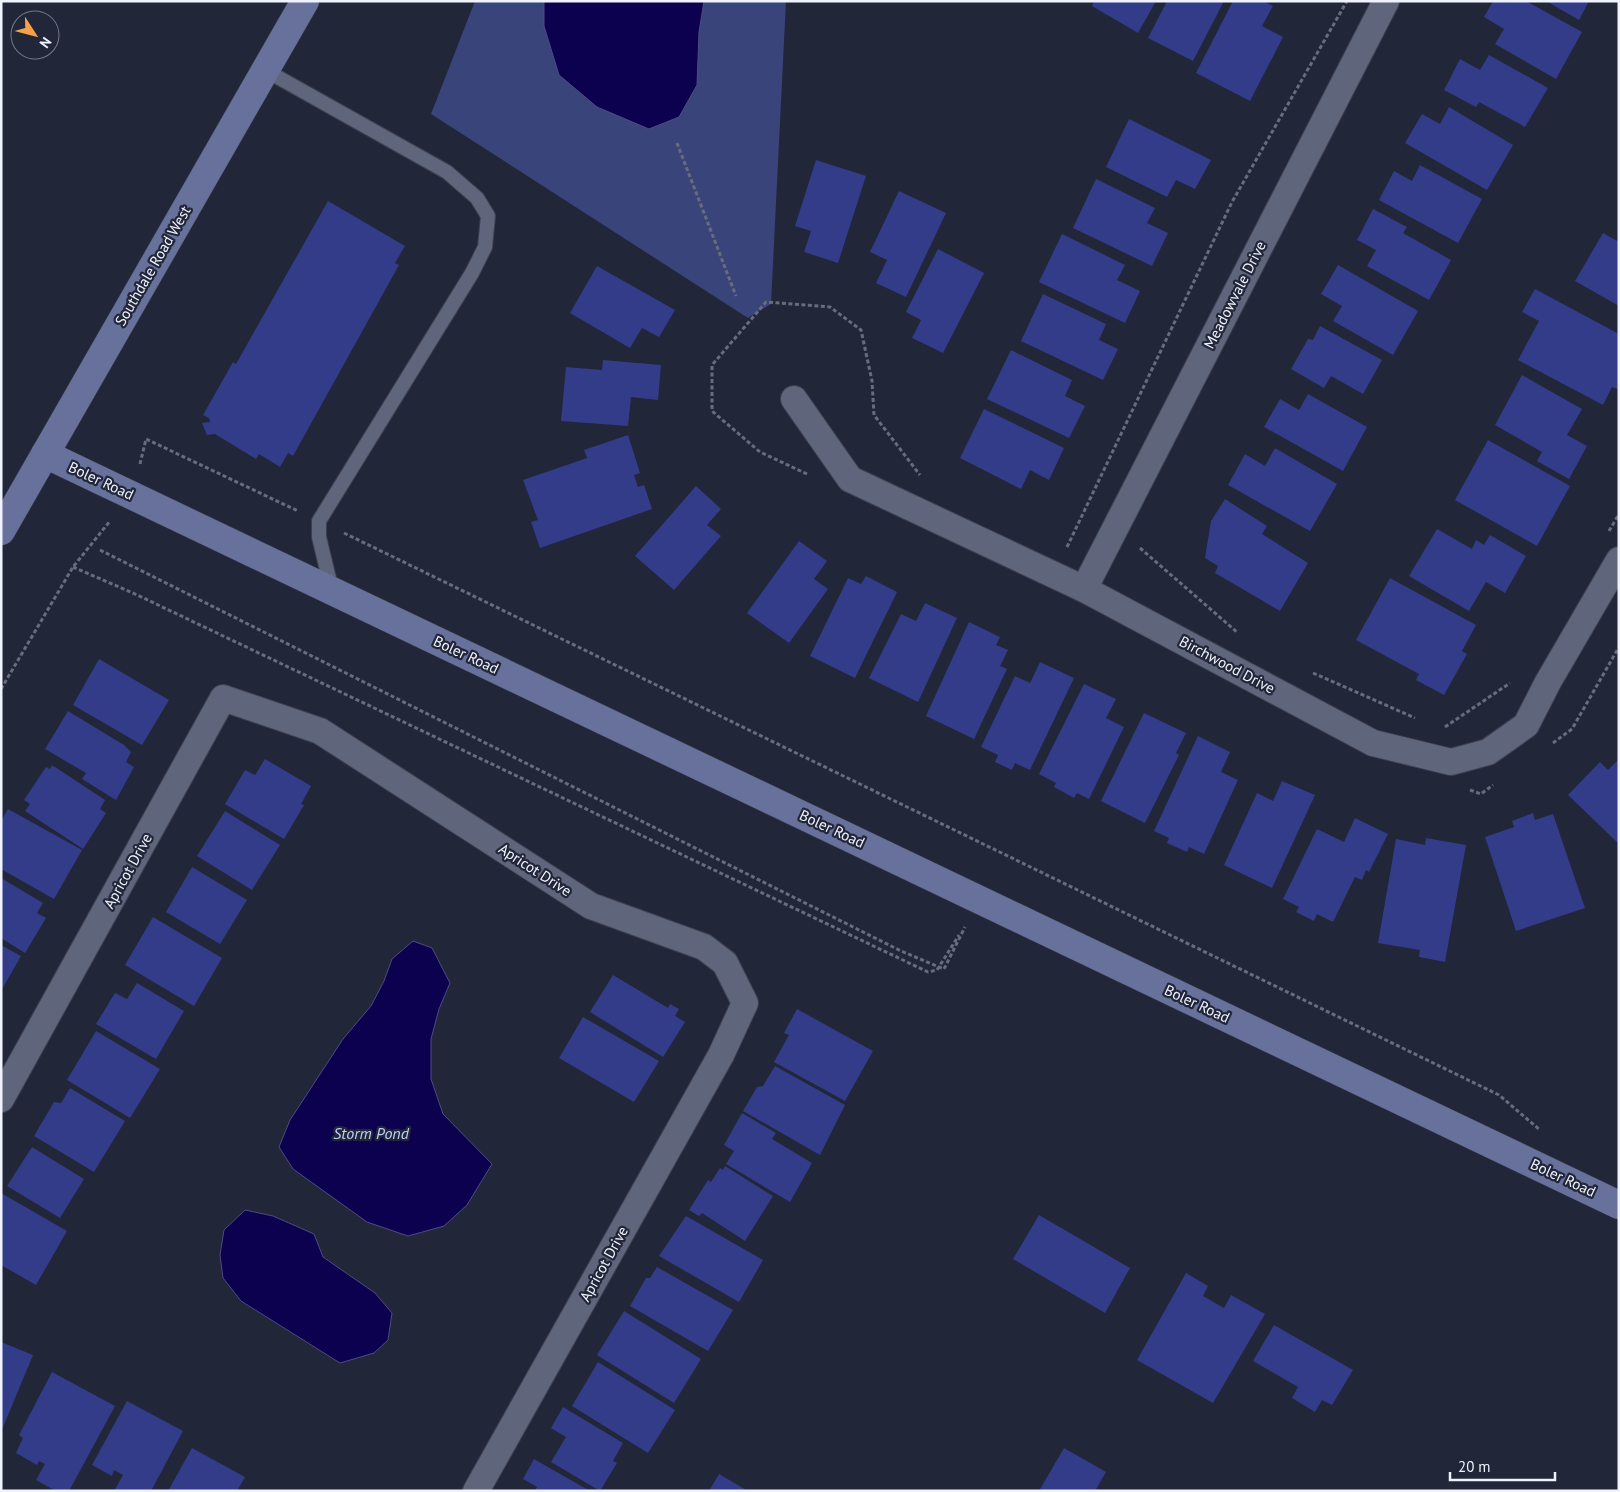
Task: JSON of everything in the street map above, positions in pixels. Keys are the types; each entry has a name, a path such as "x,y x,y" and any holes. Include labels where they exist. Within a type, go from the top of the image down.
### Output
{"street":[{"name":"Southdale Road West","path":"1,532 304,1"},
{"name":"Meadowvale Drive","path":"1084,589 1386,1"},
{"name":"Birchwood Drive","path":"794,399 850,479 1084,589 1373,743 1451,762 1488,752 1526,725 1548,682 1619,560"},
{"name":"Boler Road","path":"45,454 332,591 975,908 1619,1205"},
{"name":"Apricot Drive","path":"1,1099 223,698 320,731 591,906 704,947 725,963 745,1003 721,1055 476,1491"}],"lane":[{"path":"265,70 447,172 477,198 488,216 485,247 472,273 319,521 319,537 332,591"}],"path":[{"path":"1064,553 1232,202 1348,1"},
{"path":"677,143 736,296"},
{"path":"1,689 73,566 132,496 146,439 319,521 1499,1095 1542,1131"},
{"path":"1609,531 1619,514"},
{"path":"1133,542 1244,638"},
{"path":"100,550 901,951 944,969 975,908"},
{"path":"73,566 142,597 928,972 937,970 975,908"},
{"path":"1306,669 1423,722"},
{"path":"1441,730 1515,680"}],"shaded area":[{"path":"475,1 786,1 771,304 748,318 431,114"}],"water":[{"path":"544,1 704,1 699,32 697,85 679,117 649,129 597,107 559,75 544,26"},
{"name":"Storm Pond","path":"413,941 432,948 450,983 439,1009 431,1039 431,1079 443,1114 492,1164 467,1205 444,1226 408,1236 367,1222 293,1169 279,1147 290,1120 343,1039 371,1006 384,981 392,959"},
{"path":"245,1210 273,1216 314,1234 323,1257 375,1293 392,1313 388,1340 374,1353 340,1363 241,1301 223,1278 220,1255 224,1230"}],"building":[{"path":"1094,1 1156,1 1138,33 1092,6"},
{"path":"1167,1 1224,1 1193,61 1148,38"},
{"path":"1233,1 1263,1 1273,6 1262,26 1283,37 1250,101 1196,73"},
{"path":"1493,1 1526,1 1582,32 1556,79 1495,44 1504,29 1484,17"},
{"path":"1546,1 1589,1 1579,20"},
{"path":"1489,55 1548,88 1525,127 1479,102 1476,107 1444,90 1460,59 1480,70"},
{"path":"1449,107 1513,145 1487,190 1405,143 1422,114 1440,124"},
{"path":"1129,119 1211,160 1195,189 1176,180 1167,197 1106,167"},
{"path":"816,160 866,176 838,263 804,252 811,231 795,226"},
{"path":"1420,165 1482,199 1458,243 1379,200 1394,171 1412,181"},
{"path":"1096,179 1155,208 1147,223 1168,233 1152,266 1073,228"},
{"path":"899,191 946,213 906,297 876,283 887,260 870,252"},
{"path":"328,201 405,246 395,263 399,265 293,456 288,453 280,467 259,454 256,459 215,434 207,435 202,423 210,422 209,418 203,415 233,362 236,364"},
{"path":"1373,209 1407,227 1403,233 1451,260 1429,300 1367,266 1376,250 1357,240"},
{"path":"1603,233 1619,242 1619,306 1575,281"},
{"path":"1062,234 1125,265 1117,280 1140,291 1125,323 1039,282"},
{"path":"938,249 984,273 943,353 912,338 921,320 906,312"},
{"path":"1338,265 1418,311 1393,355 1333,321 1342,306 1321,294"},
{"path":"597,266 675,310 659,337 642,328 630,348 570,313"},
{"path":"1535,289 1619,334 1619,387 1618,389 1612,387 1603,405 1518,360 1539,321 1522,312"},
{"path":"1043,294 1106,324 1099,340 1118,349 1103,380 1021,341"},
{"path":"1320,326 1382,360 1363,394 1331,376 1324,388 1291,369 1308,339 1313,340"},
{"path":"1011,350 1072,380 1065,396 1085,406 1069,438 987,399"},
{"path":"603,360 661,365 658,400 631,397 628,426 561,421 566,367 602,370"},
{"path":"1522,375 1582,409 1567,435 1587,446 1569,479 1537,461 1542,452 1495,425"},
{"path":"1308,394 1367,427 1343,471 1264,427 1280,399 1299,410"},
{"path":"984,409 1064,448 1049,480 1030,470 1021,489 960,458"},
{"path":"628,435 640,473 634,475 638,487 644,485 652,509 540,548 531,522 538,520 523,480 587,458 584,450"},
{"path":"1488,440 1570,486 1537,546 1455,500"},
{"path":"1275,448 1337,484 1310,531 1228,485 1245,454 1265,466"},
{"path":"696,486 721,509 707,525 721,536 674,590 635,556"},
{"path":"1225,499 1267,526 1262,534 1308,563 1280,611 1215,573 1218,566 1205,558 1211,521"},
{"path":"1437,529 1472,549 1476,540 1484,545 1490,535 1526,556 1505,593 1486,582 1469,611 1409,576"},
{"path":"799,541 827,561 814,579 828,589 789,643 747,613"},
{"path":"866,576 897,592 855,678 810,656 848,578 861,584"},
{"path":"1390,578 1476,625 1462,651 1467,654 1444,695 1416,680 1419,674 1356,640"},
{"path":"925,603 957,618 918,702 869,678 901,614 916,621"},
{"path":"969,622 1000,637 996,645 1008,650 1000,666 1007,669 974,739 926,716"},
{"path":"99,659 169,700 142,745 73,705"},
{"path":"1040,662 1074,678 1030,770 1015,763 1012,770 995,762 998,755 981,747 1015,676 1030,683"},
{"path":"1084,684 1116,699 1106,718 1124,727 1089,799 1077,793 1074,798 1054,787 1056,783 1039,774"},
{"path":"68,711 124,745 131,752 126,762 134,767 116,800 82,779 86,773 45,749"},
{"path":"1144,713 1186,733 1176,753 1179,755 1145,823 1101,801"},
{"path":"1198,736 1230,752 1221,772 1238,780 1204,854 1189,847 1187,852 1167,843 1169,838 1154,831"},
{"path":"265,759 311,786 301,804 304,805 284,839 225,804 245,770 255,775"},
{"path":"1619,759 1619,844 1568,795 1600,762 1608,770"},
{"path":"52,765 105,800 100,809 106,813 83,849 25,811 30,804 24,800 46,767 50,769"},
{"path":"1282,781 1315,795 1272,888 1224,865 1257,793 1273,801"},
{"path":"8,809 82,850 54,899 1,869 1,821"},
{"path":"225,811 280,845 252,890 197,856"},
{"path":"1533,813 1535,820 1553,814 1585,908 1516,931 1485,837 1514,827 1512,821"},
{"path":"1355,818 1388,834 1369,872 1366,870 1362,880 1355,877 1333,922 1317,914 1314,921 1296,912 1299,907 1283,899 1317,829 1344,842"},
{"path":"1426,838 1466,845 1445,962 1419,957 1420,950 1378,943 1396,839 1425,845"},
{"path":"192,867 247,900 220,944 166,912"},
{"path":"1,878 43,903 37,913 46,918 25,953 1,938"},
{"path":"153,917 222,958 194,1006 125,965"},
{"path":"1,945 21,956 1,991"},
{"path":"613,975 668,1008 670,1004 679,1009 675,1016 685,1022 663,1057 590,1012"},
{"path":"137,983 184,1011 156,1059 96,1024 115,993 127,999"},
{"path":"797,1009 873,1051 845,1101 774,1062 789,1035 784,1033"},
{"path":"583,1017 659,1061 634,1102 559,1058"},
{"path":"96,1031 160,1069 130,1118 67,1080"},
{"path":"775,1066 845,1105 820,1155 743,1111 757,1087 763,1086"},
{"path":"70,1088 125,1121 94,1172 34,1136 54,1102 61,1103"},
{"path":"742,1113 776,1133 772,1139 812,1163 790,1202 726,1164 734,1151 724,1145"},
{"path":"32,1147 84,1179 60,1218 7,1186"},
{"path":"725,1166 773,1196 745,1241 702,1213 699,1216 689,1210 708,1180 711,1182 720,1168 723,1170"},
{"path":"1,1193 67,1231 36,1285 1,1265"},
{"path":"1039,1215 1130,1268 1105,1313 1013,1259"},
{"path":"686,1216 763,1260 739,1302 659,1256"},
{"path":"657,1267 733,1310 708,1351 630,1306 646,1278 650,1278"},
{"path":"1186,1273 1208,1286 1203,1296 1224,1308 1231,1295 1265,1314 1213,1403 1137,1360"},
{"path":"624,1311 701,1359 674,1403 597,1355"},
{"path":"1274,1325 1353,1370 1332,1405 1322,1400 1315,1412 1292,1398 1298,1387 1253,1361"},
{"path":"1,1342 33,1355 1,1432"},
{"path":"598,1362 675,1410 648,1453 572,1406"},
{"path":"52,1372 115,1406 69,1491 56,1491 36,1480 45,1464 39,1461 37,1465 16,1453 23,1438 19,1435"},
{"path":"127,1401 183,1431 151,1491 114,1491 123,1475 114,1470 112,1476 92,1465"},
{"path":"563,1407 623,1443 613,1461 617,1463 600,1491 551,1462 566,1437 551,1428"},
{"path":"192,1448 245,1477 237,1491 168,1491"},
{"path":"1064,1448 1106,1472 1095,1491 1039,1491"},
{"path":"534,1459 590,1491 535,1491 537,1487 523,1479"},
{"path":"719,1474 748,1491 709,1491"}]}
